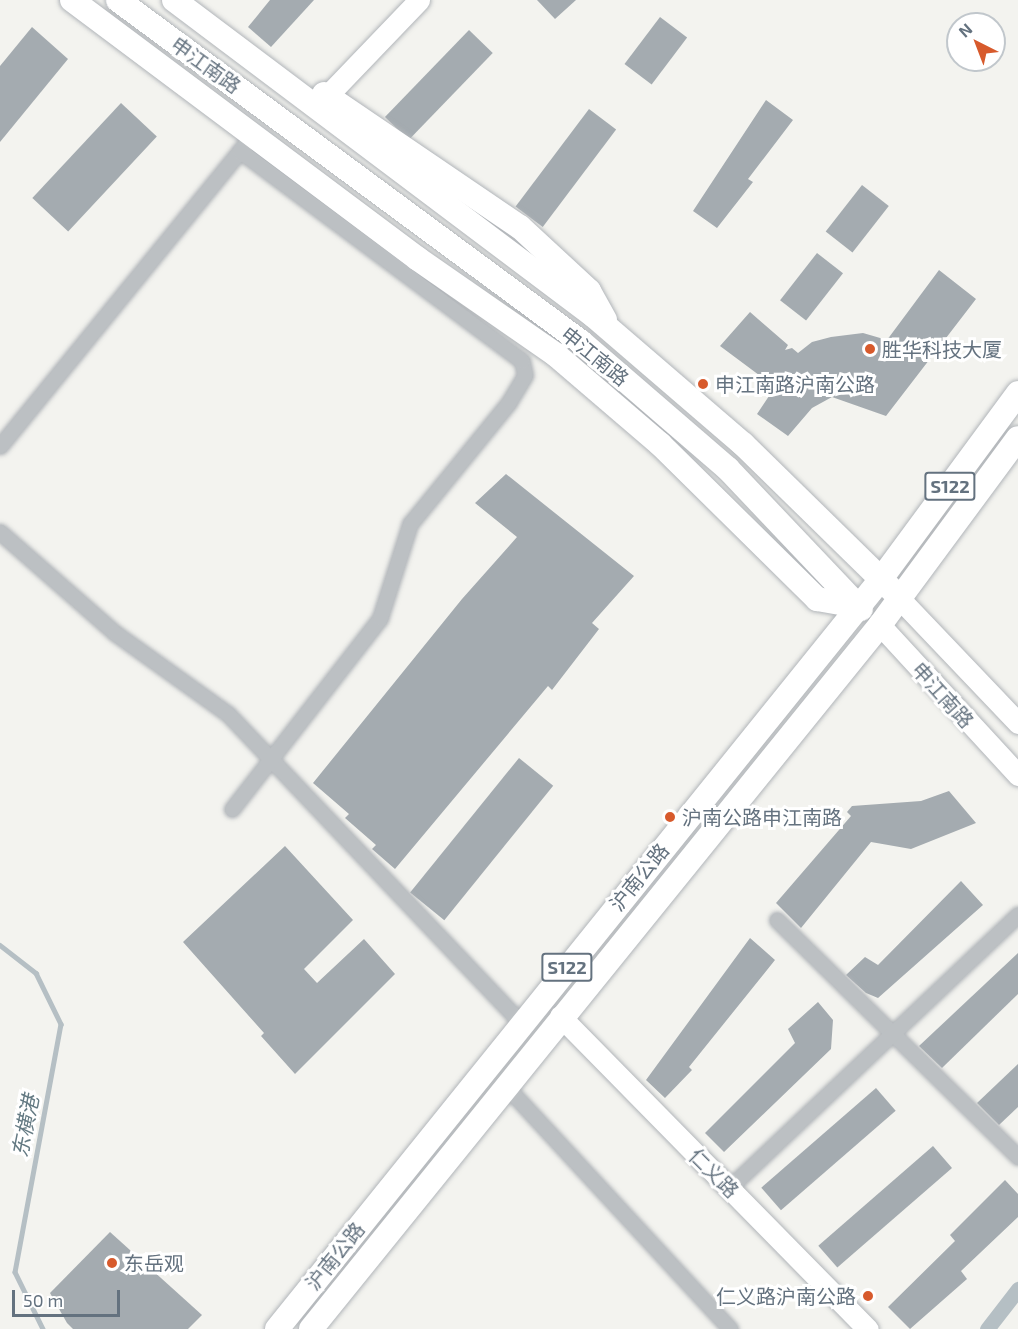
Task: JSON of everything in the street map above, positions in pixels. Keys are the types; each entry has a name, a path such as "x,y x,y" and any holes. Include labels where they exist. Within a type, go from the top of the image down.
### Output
{"main road":[{"path":"72,0 246,144 556,355 660,444 817,599 858,606"},
{"name":"申江南路","path":"118,0 581,342 728,469 858,606 880,625"},
{"name":"申江南路","path":"174,0 610,330 743,444 899,598"},
{"path":"198,0 327,96 519,227 589,291 610,330"},
{"path":"581,342 610,387 660,444"},
{"name":"沪南公路","path":"277,1329 881,579 1018,393"},
{"name":"沪南公路","path":"311,1329 560,1016 880,625 1018,438"}],"street":[{"path":"327,96 419,0"},
{"path":"0,446 246,144 522,361 525,375 509,402 410,524 380,618 232,809"},
{"path":"0,532 115,633 228,714 522,1024"},
{"name":"申江南路","path":"899,598 1018,723"},
{"name":"申江南路","path":"880,625 1018,775"},
{"path":"729,1188 1018,915"},
{"path":"777,920 893,1031 1018,1157"},
{"name":"仁义路","path":"560,1016 868,1329"},
{"path":"505,1085 730,1329"}],"building":[{"path":"270,0 314,0 271,47 248,27"},
{"path":"537,0 576,0 555,19"},
{"path":"660,17 687,37 652,85 624,64"},
{"path":"32,27 68,59 0,142 0,66"},
{"path":"469,30 493,53 409,140 385,117"},
{"path":"766,100 793,120 748,179 753,182 717,228 693,211"},
{"path":"121,103 157,136 68,231 32,198"},
{"path":"589,109 616,129 543,227 516,206"},
{"path":"862,185 889,206 852,252 826,231"},
{"path":"817,253 843,273 806,321 780,300"},
{"name":"胜华科技大厦","path":"939,270 976,299 886,416 832,397 812,408 788,436 757,414 775,387 720,346 750,312 788,345 785,350 792,348 798,353 812,342 831,337 863,333 887,340"},
{"path":"506,474 634,576 592,623 599,629 552,690 548,686 395,869 372,849 376,845 345,818 349,814 313,783 462,599 517,537 475,503"},
{"path":"519,758 553,786 444,920 410,892"},
{"path":"949,791 976,823 911,849 871,842 801,928 776,903 851,816 847,812 852,806 921,801"},
{"path":"285,846 353,920 304,969 317,983 364,939 395,974 295,1074 261,1036 264,1033 183,942"},
{"path":"961,881 983,905 878,998 866,993 846,975 865,957 878,965"},
{"path":"750,938 775,960 689,1067 692,1070 665,1098 646,1080"},
{"path":"1018,953 1018,994 942,1068 919,1046"},
{"path":"818,1002 833,1020 831,1049 724,1152 705,1133 795,1043 788,1029"},
{"path":"1018,1064 1018,1107 999,1125 977,1103"},
{"path":"876,1088 896,1111 781,1210 761,1188"},
{"path":"933,1146 952,1168 837,1268 818,1246"},
{"path":"1005,1180 1018,1194 1018,1217 961,1271 967,1279 910,1329 888,1307 955,1241 950,1235"},
{"name":"东岳观","path":"110,1232 202,1315 188,1329 73,1329 67,1323 50,1293"}],"waterway":[{"name":"东横港","path":"0,945 36,973 61,1024 15,1272 43,1329"},
{"path":"987,1329 1018,1289"}],"place":[{"name":"胜华科技大厦","path":"870,349"},
{"name":"申江南路沪南公路","path":"703,384"},
{"name":"沪南公路申江南路","path":"670,817"},
{"name":"东岳观","path":"112,1263"},
{"name":"仁义路沪南公路","path":"868,1296"}]}
